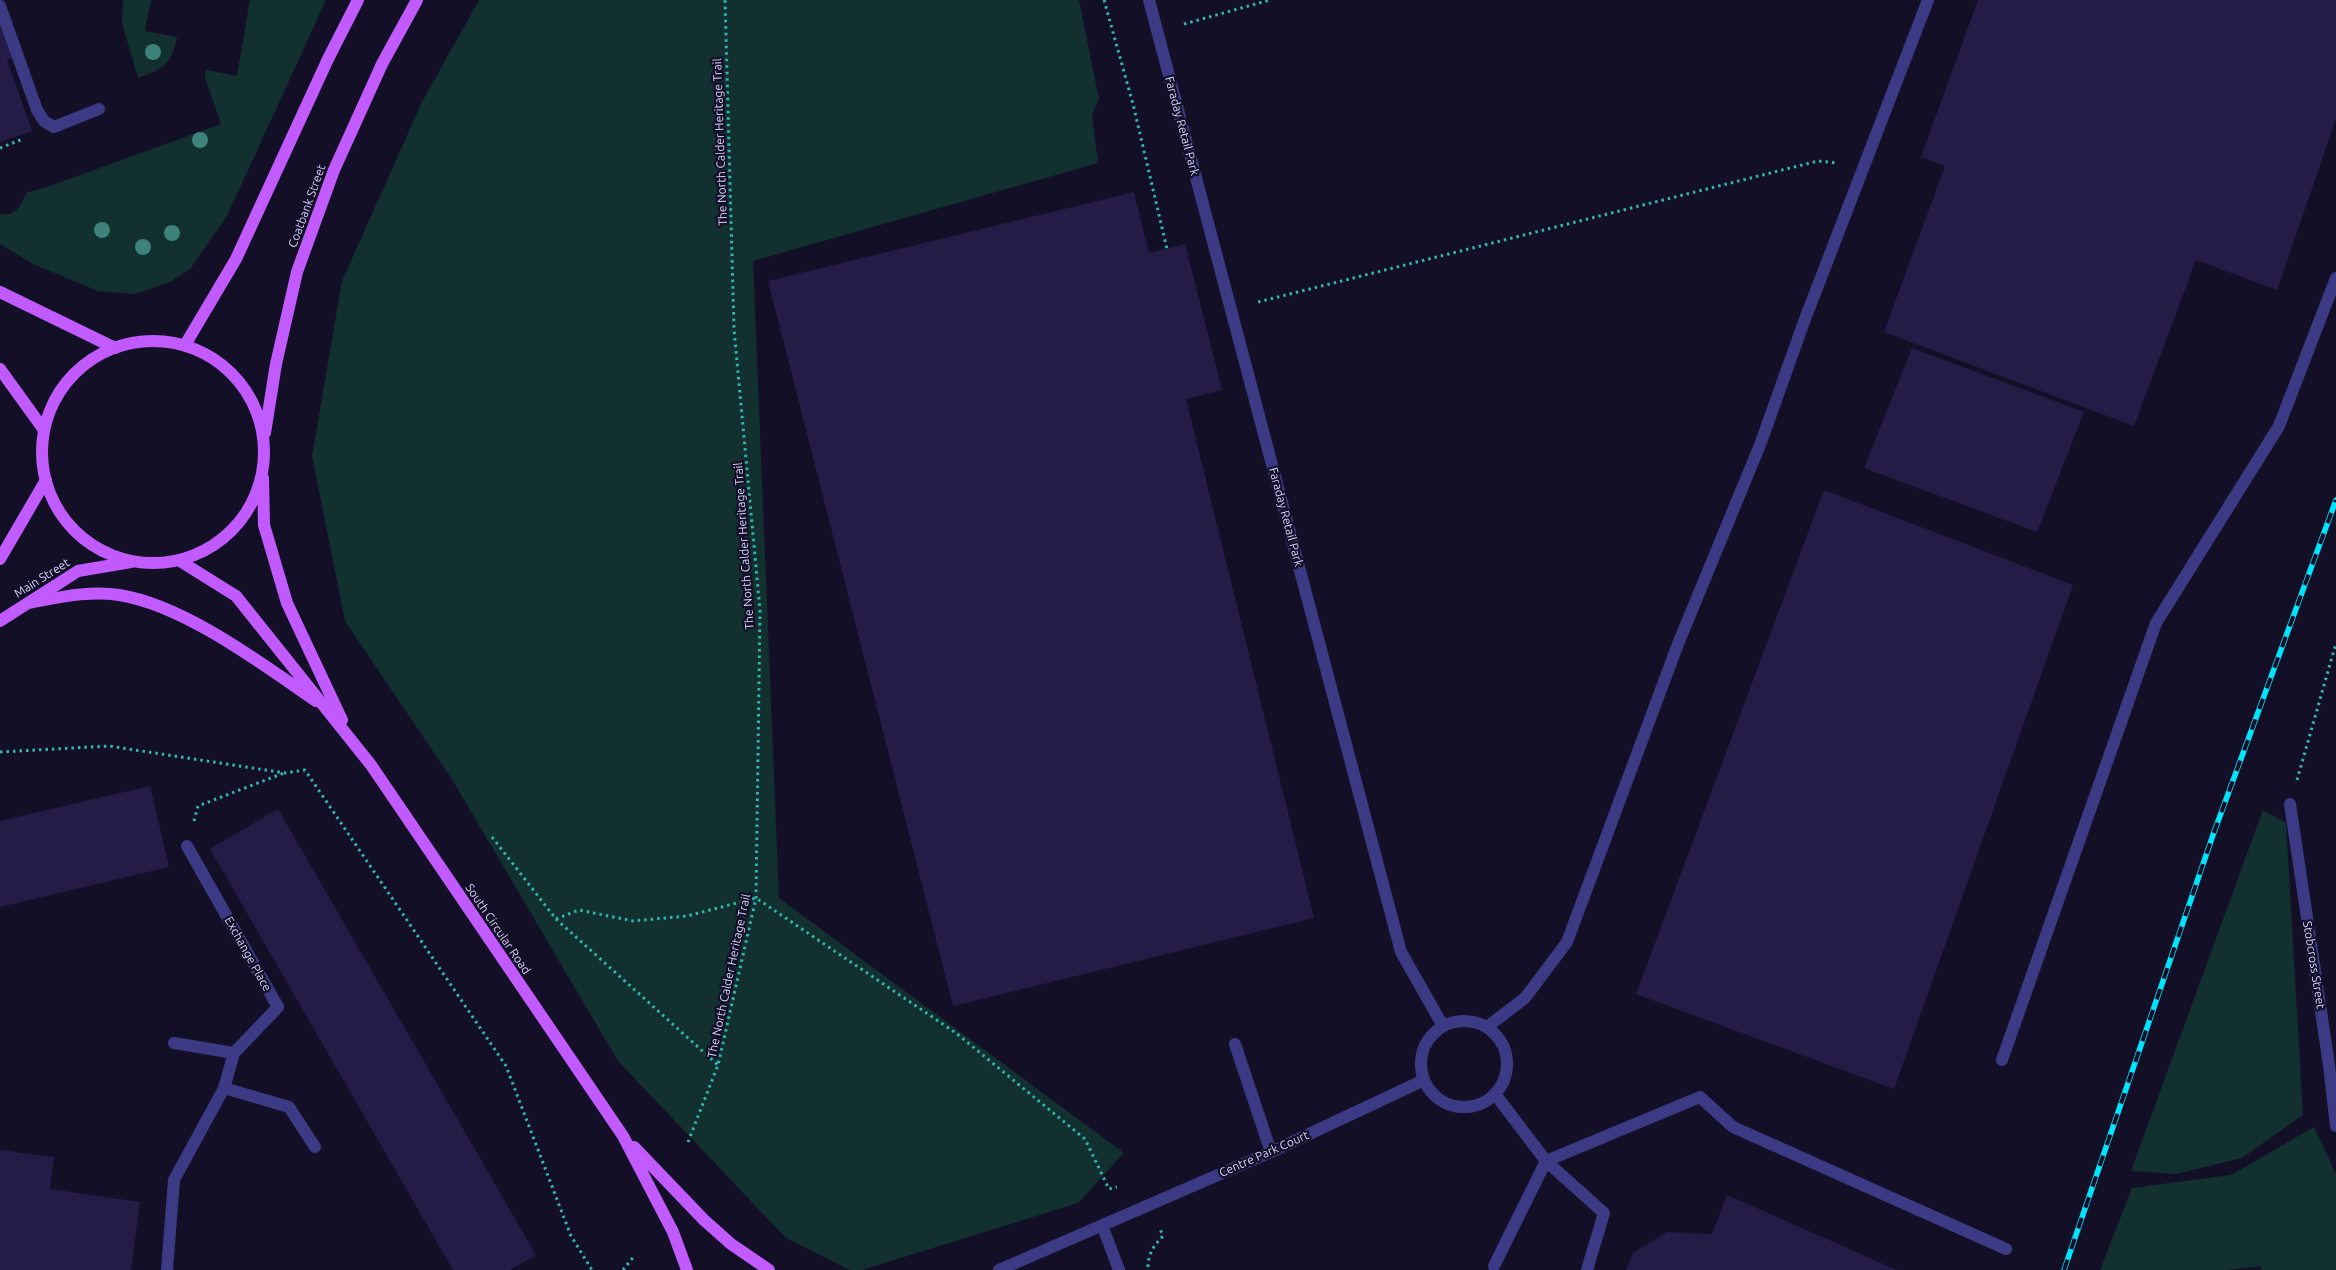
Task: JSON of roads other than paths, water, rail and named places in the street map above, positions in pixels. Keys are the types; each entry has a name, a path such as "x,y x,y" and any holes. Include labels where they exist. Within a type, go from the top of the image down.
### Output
{"main road":[{"path":"185,345 236,259 328,60 358,0"},
{"name":"Coatbank Street","path":"264,435 276,364 297,272 334,170 382,64 417,0"},
{"path":"0,292 115,348"},
{"path":"263,476 242,521 216,545 180,561 131,562 96,548 73,530 54,502 42,463 44,430 55,400 68,380 91,361 115,348 142,340 162,340 185,345 212,356 231,372 248,392 264,435"},
{"path":"0,370 44,430"},
{"name":"South Circular Road","path":"264,435 264,525 287,603 350,737"},
{"path":"0,559 46,480"},
{"name":"South Circular Road","path":"180,561 236,596 350,737 623,1136 673,1232 687,1270"},
{"name":"Main Street","path":"0,621 78,571 131,562"},
{"path":"28,603 82,595 118,595 155,604 194,622 328,709"},
{"name":"South Circular Road","path":"623,1136 704,1220 731,1244 768,1270"}],"street":[{"name":"Faraday Retail Park","path":"1149,0 1401,952 1443,1026"},
{"path":"1487,1027 1525,998 1567,942 1678,644 1760,445 1928,0"},
{"path":"0,6 37,110 44,121 54,127 99,109"},
{"path":"2002,1060 2156,623 2279,426 2336,278"},
{"name":"Stobcross Street","path":"2290,804 2329,1065 2336,1126"},
{"name":"Exchange Place","path":"167,1270 174,1180 224,1088 234,1053 278,1007 187,846"},
{"path":"1467,1021 1487,1027 1498,1037 1507,1059 1506,1074 1495,1094 1483,1103 1471,1106 1456,1106 1440,1100 1424,1080 1421,1066 1424,1048 1432,1035 1443,1026 1467,1021"},
{"path":"174,1043 234,1053"},
{"path":"1235,1044 1272,1152"},
{"name":"Centre Park Court","path":"999,1270 1272,1152 1424,1080"},
{"path":"224,1088 289,1106 315,1147"},
{"path":"1495,1094 1546,1161 1604,1213 1587,1270"},
{"path":"1494,1266 1546,1161 1700,1097 1733,1127 2006,1249"},
{"path":"1102,1226 1119,1270"}],"railway":[{"path":"2064,1270 2213,835 2336,500"}]}
